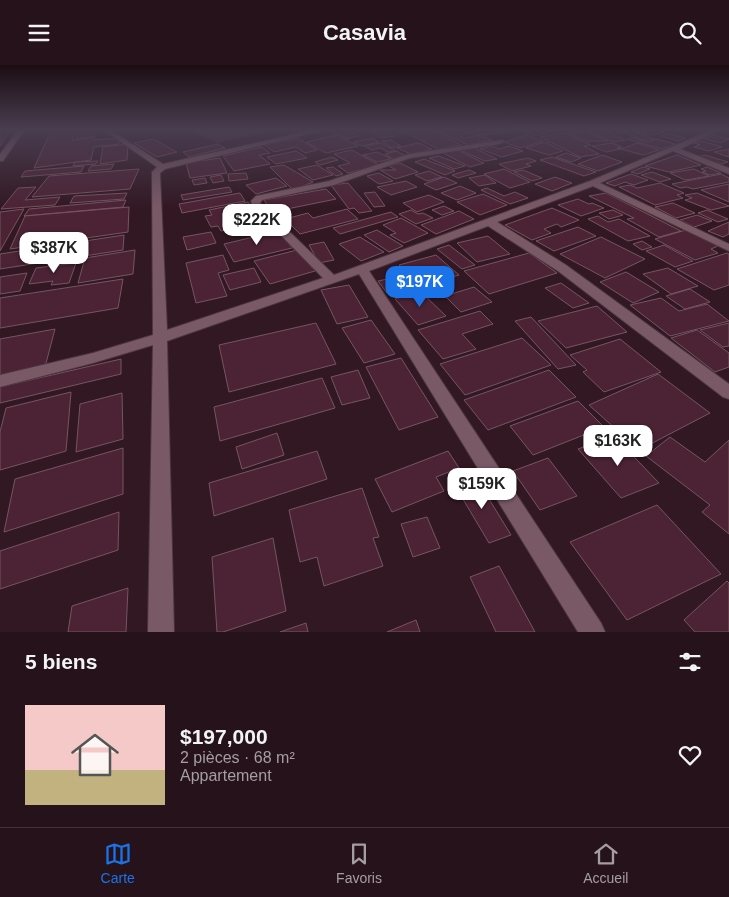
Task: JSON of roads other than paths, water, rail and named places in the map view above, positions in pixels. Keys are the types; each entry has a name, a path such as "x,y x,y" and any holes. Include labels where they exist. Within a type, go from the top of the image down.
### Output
{"street":[{"path":"145,155 162,167"},
{"path":"161,632 160,338 156,172 162,167 212,155"},
{"path":"332,280 255,203 256,201 259,198 331,183 413,155"},
{"path":"0,381 160,338 332,280 593,183 659,155"},
{"path":"690,155 729,171"},
{"path":"593,183 729,248"},
{"path":"490,222 562,268 729,393"},
{"path":"362,269 592,632"}]}
